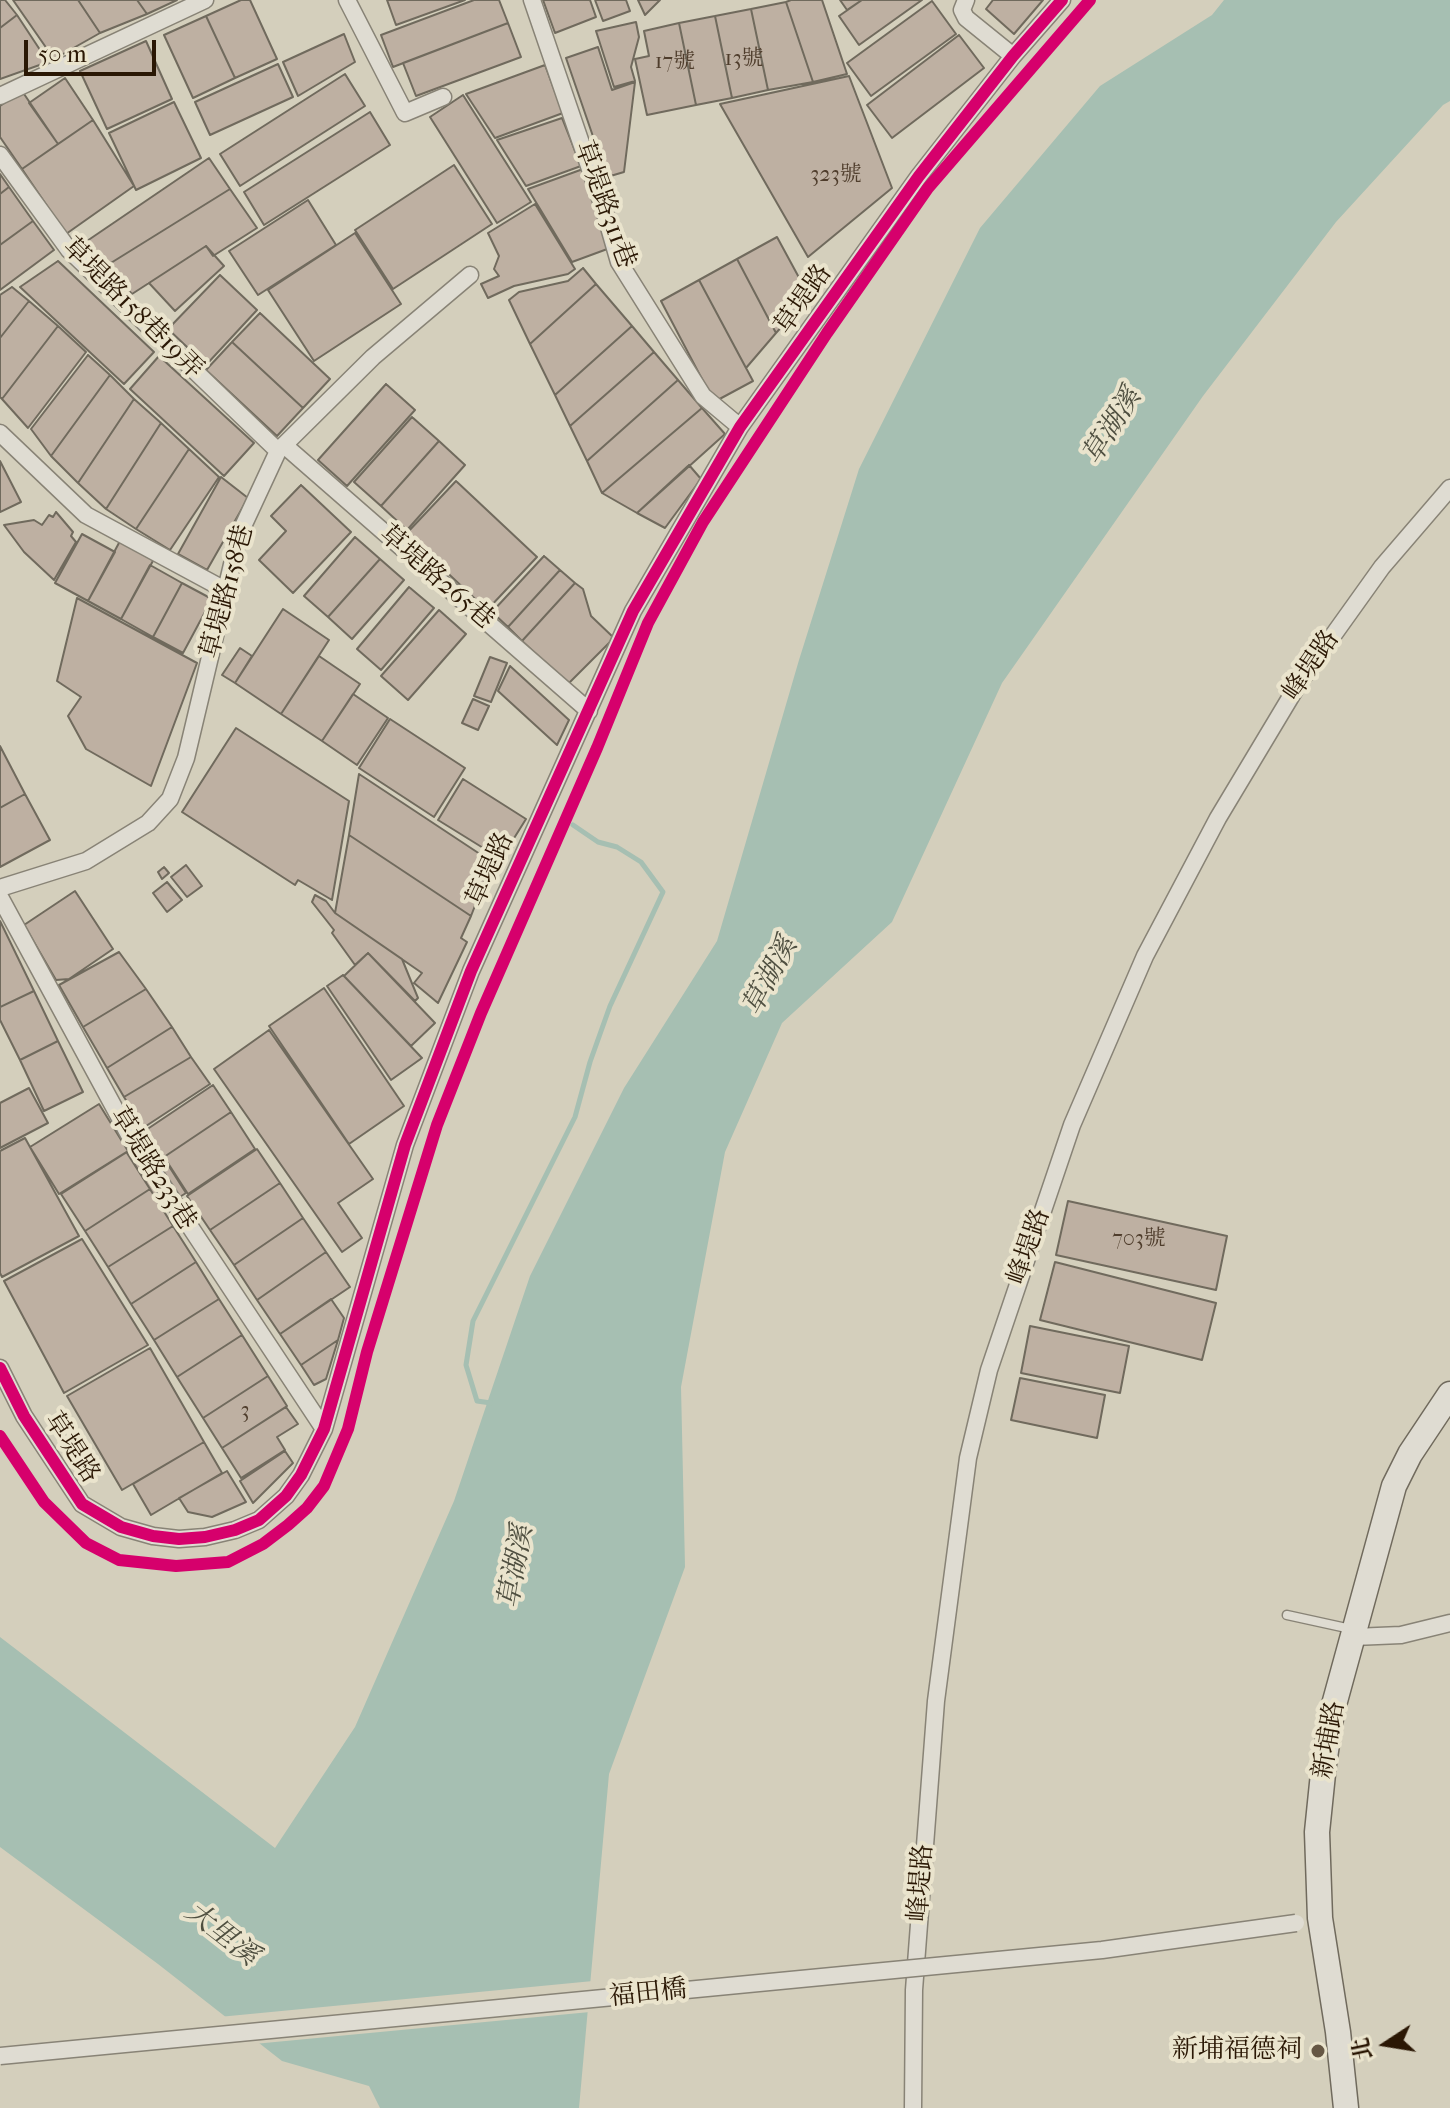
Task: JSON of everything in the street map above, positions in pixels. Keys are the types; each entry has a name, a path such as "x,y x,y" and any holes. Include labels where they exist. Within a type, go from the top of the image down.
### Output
{"street":[{"path":"0,96 205,0"},
{"path":"347,0 405,113 443,97"},
{"name":"草堤路311巷","path":"532,0 619,262 703,396 740,427"},
{"path":"966,0 962,10 966,18 1013,56"},
{"name":"草堤路","path":"0,1368 24,1416 82,1504 121,1527 153,1536 179,1539 205,1537 259,1520 286,1496 301,1475 324,1429 405,1145 471,971 633,611 740,427 919,176 1013,56 1062,0"},
{"name":"草堤路158巷19弄","path":"0,155 69,250 281,448"},
{"name":"草堤路158巷","path":"0,888 86,861 148,823 170,799 186,758 239,535 281,448 373,357 470,275"},
{"path":"0,433 86,515 227,591"},
{"name":"草堤路265巷","path":"281,448 589,711"},
{"name":"峰堤路","path":"913,2108 914,1990 936,1701 968,1458 989,1370 1072,1125 1145,956 1218,818 1299,683 1382,567 1450,488"},
{"name":"草堤路233巷","path":"0,897 128,1133 324,1429"},
{"name":"新埔路","path":"1346,2108 1330,1973 1320,1918 1317,1832 1324,1764 1332,1712 1394,1486 1410,1454 1450,1394"},
{"path":"1355,1633 1401,1635 1450,1623"},
{"name":"福田橋","path":"0,2056 1102,1950 1320,1918"}],"lane":[{"path":"1287,1615 1355,1633"}],"water":[{"path":"1224,0 1450,0 1450,101 1336,222 1203,396 1002,683 892,922 782,1023 725,1152 681,1387 685,1567 609,1774 579,2108 380,2108 369,2086 282,2061 0,1847 0,1637 275,1848 355,1727 454,1501 530,1276 624,1088 717,941 799,660 859,469 980,228 1100,86 1212,15"}],"pier":[{"path":"593,1981 590,2012 254,2044 219,2017"}],"building":[{"path":"0,0 5,0 17,15 0,28"},
{"path":"13,0 78,0 100,33 54,59"},
{"path":"78,0 137,0 147,14 100,33"},
{"path":"137,0 177,0 147,14"},
{"path":"241,0 250,0 277,59 235,78 206,16"},
{"path":"387,0 465,0 396,25"},
{"path":"474,0 499,0 508,23 393,67 381,35"},
{"path":"543,0 590,0 596,17 555,33"},
{"path":"595,0 626,0 630,11 603,21"},
{"path":"638,0 660,0 645,15"},
{"path":"822,0 847,74 813,82 786,2"},
{"path":"840,0 862,0 847,10"},
{"path":"862,0 922,0 859,45 839,16"},
{"path":"993,0 1043,0 1014,34 986,9"},
{"path":"932,1 956,34 871,96 847,63"},
{"path":"786,2 813,82 768,90 751,9"},
{"path":"751,9 768,90 732,98 715,16"},
{"path":"17,15 48,62 0,79 0,28"},
{"path":"206,16 235,78 193,98 164,35"},
{"path":"715,16 732,98 696,105 679,23"},
{"path":"636,22 639,37 631,67 635,81 614,87 596,31"},
{"path":"508,23 521,57 416,96 403,63"},
{"path":"679,23 696,105 647,115 635,59 649,56 644,31"},
{"path":"344,34 355,62 298,96 283,62"},
{"path":"959,35 984,68 892,138 867,105"},
{"path":"146,41 172,99 107,129 80,71"},
{"path":"598,47 612,90 635,82 624,172 607,177 566,58"},
{"path":"278,64 293,97 210,135 195,102"},
{"path":"545,65 563,113 495,138 466,94"},
{"path":"345,74 365,106 240,186 220,154"},
{"path":"849,76 892,188 808,257 720,104"},
{"path":"65,78 93,120 58,144 29,103"},
{"path":"22,91 58,144 22,169 0,137 0,106"},
{"path":"463,95 531,202 497,223 430,117"},
{"path":"174,102 201,158 136,190 109,133"},
{"path":"370,112 390,145 264,225 244,192"},
{"path":"562,118 581,166 526,186 497,140"},
{"path":"93,120 134,186 66,234 22,169"},
{"path":"209,158 230,189 106,266 84,243"},
{"path":"454,165 492,224 393,289 355,230"},
{"path":"583,169 610,248 572,262 528,189"},
{"path":"0,174 9,187 0,194"},
{"path":"9,187 33,221 0,245 0,194"},
{"path":"230,189 257,228 213,256 206,246 132,294 106,266"},
{"path":"308,200 336,245 258,295 229,251"},
{"path":"535,204 575,269 568,274 514,286 488,298 481,284 499,276 494,269 499,256 488,233"},
{"path":"33,221 54,250 0,290 0,245"},
{"path":"355,233 401,304 314,361 268,290"},
{"path":"777,237 809,296 776,333 737,259"},
{"path":"206,246 224,266 175,311 149,283"},
{"path":"737,259 776,333 746,368 699,280"},
{"path":"58,261 154,352 124,384 20,287"},
{"path":"583,268 596,284 530,344 509,300 519,292 568,281"},
{"path":"220,275 257,310 206,365 168,329"},
{"path":"699,280 753,381 714,402 661,301"},
{"path":"596,284 632,326 555,395 530,344"},
{"path":"12,287 29,301 0,338 0,295"},
{"path":"29,301 58,326 2,399 0,338"},
{"path":"260,313 330,379 303,408 232,342"},
{"path":"58,326 86,352 28,428 2,399"},
{"path":"632,326 654,352 570,426 555,395"},
{"path":"232,342 303,408 277,436 206,370"},
{"path":"654,352 678,380 587,461 570,426"},
{"path":"88,355 110,375 51,456 31,429"},
{"path":"159,356 254,443 224,476 130,389"},
{"path":"110,375 134,399 78,483 51,456"},
{"path":"678,380 702,408 602,493 587,461"},
{"path":"386,384 415,410 347,486 318,460"},
{"path":"134,399 161,423 106,509 78,483"},
{"path":"702,408 725,434 637,513 602,493"},
{"path":"412,417 439,441 381,506 354,482"},
{"path":"161,423 189,449 136,529 106,509"},
{"path":"439,441 465,465 407,530 381,506"},
{"path":"189,449 219,477 170,550 136,529"},
{"path":"0,461 21,502 0,512"},
{"path":"689,465 701,479 665,528 637,513"},
{"path":"221,477 248,498 207,570 178,554"},
{"path":"456,481 537,557 487,610 406,534"},
{"path":"301,485 351,532 293,593 259,560 286,531 271,516"},
{"path":"56,512 73,532 71,536 76,542 54,580 24,552 4,525 34,520 42,525 49,515 53,517"},
{"path":"82,534 115,552 88,601 55,583"},
{"path":"355,537 380,559 328,617 304,596"},
{"path":"120,541 154,559 121,619 88,601"},
{"path":"544,556 560,570 508,627 492,612"},
{"path":"380,559 404,580 352,639 328,617"},
{"path":"150,565 182,583 153,637 121,619"},
{"path":"560,570 575,583 522,641 508,627"},
{"path":"182,583 212,599 183,653 153,637"},
{"path":"575,583 583,589 591,616 614,638 568,684 522,641"},
{"path":"409,587 434,608 381,670 357,649"},
{"path":"77,598 197,663 151,786 86,749 68,716 81,697 57,681"},
{"path":"283,609 329,640 281,714 235,683"},
{"path":"439,610 466,634 408,700 381,676"},
{"path":"240,648 252,656 235,683 222,675"},
{"path":"319,656 360,684 322,741 281,714"},
{"path":"490,657 507,663 491,702 474,696"},
{"path":"510,666 569,720 557,745 498,691"},
{"path":"353,694 388,718 357,765 322,741"},
{"path":"473,699 489,706 478,730 462,723"},
{"path":"390,719 465,768 434,817 359,768"},
{"path":"236,728 349,801 332,900 298,880 295,885 182,812"},
{"path":"0,746 25,794 0,808"},
{"path":"359,774 492,862 471,916 349,835"},
{"path":"463,779 526,819 501,859 438,820"},
{"path":"25,794 50,840 0,867 0,808"},
{"path":"349,835 471,916 461,938 467,942 438,1003 414,983 422,973 335,913"},
{"path":"186,865 202,886 187,897 171,877"},
{"path":"164,867 169,873 162,879 158,872"},
{"path":"167,882 182,900 167,912 153,893"},
{"path":"75,891 113,949 69,979 56,980 24,925"},
{"path":"315,895 326,901 335,913 402,959 418,998 415,1001 368,953 355,965 312,902"},
{"path":"0,921 34,991 0,1007"},
{"path":"119,952 146,989 83,1027 59,985"},
{"path":"368,953 435,1023 411,1046 344,976"},
{"path":"343,975 422,1058 391,1080 327,986"},
{"path":"324,988 404,1106 349,1144 269,1026"},
{"path":"146,989 172,1027 107,1068 83,1027"},
{"path":"34,991 58,1041 20,1060 0,1020 0,1007"},
{"path":"172,1027 191,1057 124,1097 107,1068"},
{"path":"269,1030 373,1179 338,1203 362,1238 342,1252 214,1069"},
{"path":"58,1041 83,1092 44,1111 20,1060"},
{"path":"191,1057 210,1084 143,1128 124,1097"},
{"path":"213,1085 231,1112 164,1157 146,1130"},
{"path":"29,1088 48,1123 0,1148 0,1103"},
{"path":"99,1104 128,1151 59,1194 30,1147"},
{"path":"231,1112 255,1149 188,1194 164,1157"},
{"path":"25,1138 79,1236 2,1277 0,1151"},
{"path":"151,1138 186,1193 162,1208 127,1153"},
{"path":"257,1149 280,1183 210,1230 187,1196"},
{"path":"127,1152 150,1189 85,1231 61,1194"},
{"path":"280,1183 303,1218 234,1265 210,1230"},
{"path":"150,1189 173,1226 108,1267 85,1231"},
{"path":"1068,1201 1227,1236 1216,1290 1056,1255"},
{"path":"303,1218 326,1252 257,1300 234,1265"},
{"path":"173,1226 196,1262 131,1304 108,1267"},
{"path":"82,1239 148,1345 64,1393 4,1281"},
{"path":"326,1252 350,1287 280,1334 257,1300"},
{"path":"196,1262 219,1299 154,1340 131,1304"},
{"path":"1055,1262 1216,1303 1202,1360 1040,1320"},
{"path":"219,1299 242,1335 177,1377 154,1340"},
{"path":"331,1299 344,1318 338,1340 301,1365 280,1334"},
{"path":"1030,1326 1129,1346 1120,1393 1021,1373"},
{"path":"242,1335 268,1376 203,1418 177,1377"},
{"path":"338,1340 326,1379 314,1385 301,1365"},
{"path":"150,1348 204,1442 122,1490 67,1396"},
{"path":"268,1376 287,1406 222,1448 203,1418"},
{"path":"1020,1378 1105,1395 1097,1438 1011,1420"},
{"path":"286,1407 298,1424 277,1437 285,1450 241,1478 222,1448"},
{"path":"204,1442 222,1473 151,1515 133,1484"},
{"path":"285,1451 293,1463 253,1503 240,1481"},
{"path":"227,1471 246,1502 212,1517 188,1512 179,1498"}],"waterway":[{"path":"491,1403 477,1401 466,1365 473,1321 575,1117 610,1006 663,892 641,862 617,847 598,842 573,825"}],"cycle path":[{"path":"0,1368 24,1416 82,1504 121,1527 153,1536 179,1539 205,1537 259,1520 286,1496 301,1475 324,1429 405,1145 471,971 633,611 740,427 919,176 1013,56 1062,0"},
{"path":"0,1436 44,1502 86,1543 119,1560 176,1566 228,1562 263,1544 288,1525 307,1508 324,1486 348,1429 367,1352 437,1125 481,1013 648,623 703,522 827,333 928,188 1090,0"}],"place":[{"name":"新埔福德祠","path":"1318,2051"}],"water label":[{"name":"草湖溪","path":"1113,427"},
{"name":"草湖溪","path":"771,977"},
{"name":"草湖溪","path":"517,1567"},
{"name":"大里溪","path":"221,1935"}]}
